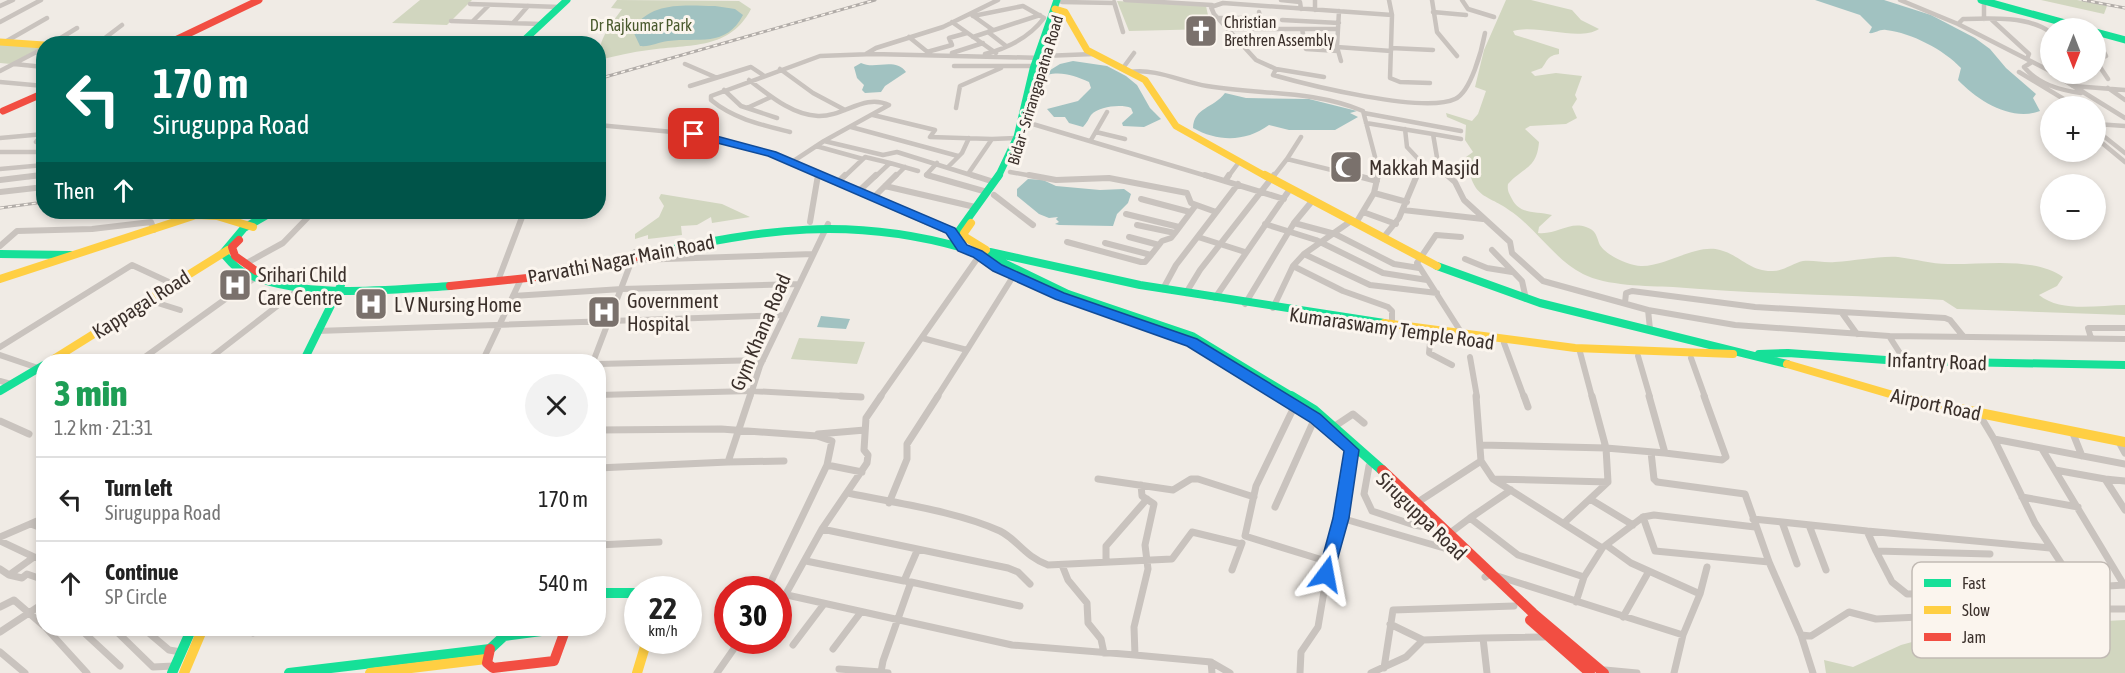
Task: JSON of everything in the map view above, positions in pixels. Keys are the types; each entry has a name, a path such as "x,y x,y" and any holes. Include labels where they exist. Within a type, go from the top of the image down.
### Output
{"main road":[{"path":"177,36 251,0"},
{"path":"184,36 259,0"},
{"path":"534,36 573,0"},
{"path":"1982,0 2047,18"},
{"path":"1990,0 2052,18"},
{"path":"529,36 563,4"},
{"path":"1058,4 1065,12 1081,43 1094,54 1144,80 1180,130 1419,257 1468,279 1526,299 1756,357"},
{"name":"Bidar - Srirangapatna Road","path":"960,238 990,194 1010,172 1026,122 1039,59 1058,4"},
{"path":"2106,33 2125,39"},
{"path":"3,42 36,45"},
{"path":"960,238 975,207 990,194 1016,138 1039,59"},
{"path":"2,111 36,97"},
{"path":"0,281 186,219"},
{"path":"0,281 194,219"},
{"path":"202,219 250,228 263,219"},
{"path":"231,219 250,228"},
{"path":"235,220 244,219"},
{"path":"223,253 259,219"},
{"name":"Parvathi Nagar Main Road","path":"340,287 382,291 521,279 572,272 747,230 810,222 940,238 960,238"},
{"name":"Parvathi Nagar Main Road","path":"223,253 241,271 256,277 303,286 368,287 499,278 767,231 828,225"},
{"name":"Kappagal Road","path":"61,354 232,247 250,228"},
{"name":"Siruguppa Road","path":"960,238 984,253 1011,264 1094,309 1192,342 1315,418 1488,576 1514,606 1590,673"},
{"path":"232,247 235,256 245,264 273,277 340,287 306,354"},
{"path":"984,253 1011,264 1068,294 1192,336 1239,363 1335,426 1450,533 1488,576 1602,671"},
{"path":"0,254 86,255"},
{"name":"Kumaraswamy Temple Road","path":"1011,264 1029,263 1225,304 1504,343 1638,356 1756,357"},
{"name":"Kumaraswamy Temple Road","path":"1011,264 1245,304 1575,348 1738,354 1756,357"},
{"name":"Infantry Road","path":"1756,357 1788,353 1905,361 2125,365"},
{"name":"Infantry Road","path":"1756,357 1796,357 1906,365 2125,369"},
{"name":"Airport Road","path":"1756,357 1898,397 2121,441"},
{"path":"0,391 36,369"},
{"path":"606,593 624,593"},
{"path":"173,670 188,636"},
{"path":"184,673 200,636"},
{"path":"504,636 490,649 486,659 488,666 493,668 554,661"},
{"path":"551,673 562,636"},
{"path":"289,673 490,649"},
{"path":"637,673 642,654"},
{"path":"370,673 486,659"}],"street":[{"path":"0,6 13,0"},
{"path":"0,22 40,0"},
{"path":"504,5 508,0"},
{"path":"866,54 909,37 943,27 998,0"},
{"path":"1125,0 1212,5 1218,2 1248,2 1301,9 1392,15"},
{"path":"1284,0 1301,3 1301,9"},
{"path":"1315,0 1315,10"},
{"path":"1389,0 1392,15 1389,71 1392,80 1430,83"},
{"path":"1432,0 1438,34 1457,56"},
{"path":"1462,0 1468,9 1494,17"},
{"path":"1900,0 1959,24 2040,66"},
{"path":"1982,0 1984,19"},
{"path":"1058,4 1087,7 1089,3 1114,1 1123,32"},
{"path":"470,4 528,6 563,4"},
{"path":"474,21 489,5"},
{"path":"1212,5 1212,11 1256,60 1276,69 1324,77"},
{"path":"514,22 528,6"},
{"path":"971,14 1023,6 1040,15 1043,20 1035,30 1006,46 994,52 976,56"},
{"path":"1339,11 1337,49 1341,61"},
{"path":"1259,12 1263,29"},
{"path":"1433,12 1466,15"},
{"path":"971,14 1006,46"},
{"path":"973,37 1040,15"},
{"path":"1218,18 1248,16 1251,29"},
{"path":"3,42 47,18"},
{"path":"1959,24 1963,19 2040,24"},
{"path":"1282,20 1339,26"},
{"path":"1992,20 2029,54 2030,61"},
{"path":"451,21 542,24"},
{"path":"952,22 1002,57"},
{"path":"108,36 122,25"},
{"path":"1229,29 1302,29 1339,26"},
{"path":"64,36 77,28"},
{"path":"1302,29 1306,50 1433,50"},
{"path":"928,53 952,45 949,38 968,33"},
{"path":"1276,69 1274,75 1336,89 1398,100 1454,101 1469,87 1485,33"},
{"path":"909,37 928,53"},
{"path":"946,55 982,43"},
{"path":"0,71 36,50"},
{"path":"790,132 752,122 718,108 710,98 763,75 820,56 928,53 1039,59"},
{"path":"1134,53 1127,70 1150,71 1206,87 1331,100 1364,113 1461,131"},
{"path":"954,66 1004,66 1039,59 1094,54"},
{"path":"2030,61 2024,67 2025,70 2062,91 2083,93"},
{"path":"0,64 36,66"},
{"path":"685,64 716,78"},
{"path":"956,108 960,86 1004,66"},
{"path":"690,86 751,67 763,75"},
{"path":"780,69 813,93 845,110"},
{"path":"2019,72 2055,96"},
{"path":"750,80 771,97 804,113 827,116 859,103 879,100 889,105 824,141 792,162"},
{"path":"0,82 36,85"},
{"path":"2070,84 2125,118"},
{"path":"2073,86 2125,90"},
{"path":"2106,87 2125,100"},
{"path":"1331,100 1336,89"},
{"path":"724,90 747,108 777,118"},
{"path":"2062,91 2064,96"},
{"path":"747,108 771,97"},
{"path":"1091,140 1107,112"},
{"path":"1273,308 1293,266 1304,254 1354,222 1374,194 1379,172 1364,113"},
{"path":"873,115 935,130 930,137 1016,138"},
{"path":"1026,122 1284,199"},
{"path":"1366,123 1461,139"},
{"path":"2106,125 2125,126"},
{"path":"606,126 694,134 772,154 874,197 960,238"},
{"path":"851,127 958,156"},
{"path":"1383,238 1396,224 1422,163 1407,147 1405,129"},
{"path":"1096,132 1125,139"},
{"path":"1434,134 1439,169 1455,182 1464,200 1510,242 1512,253 1543,281 1648,310 1735,325 1889,336 2125,339"},
{"path":"1,139 36,135"},
{"path":"13,144 15,136"},
{"path":"1186,294 1301,137"},
{"path":"948,167 969,138"},
{"path":"968,174 992,138"},
{"path":"2106,138 2125,153"},
{"path":"824,141 883,155 897,152 994,182"},
{"path":"816,146 905,167 990,194 1003,200 1008,207 1033,225"},
{"path":"2106,146 2125,162"},
{"path":"0,152 36,152"},
{"path":"838,182 870,153"},
{"path":"1287,159 1377,181"},
{"path":"918,171 929,161"},
{"path":"1225,180 1239,162"},
{"path":"858,191 890,163"},
{"path":"926,175 937,163"},
{"path":"0,169 36,165"},
{"path":"874,197 905,167"},
{"path":"1010,172 1056,180 1109,178 1187,193 1191,203 1216,212"},
{"path":"810,222 818,174"},
{"path":"0,180 36,176"},
{"path":"1163,289 1176,264 1238,184"},
{"path":"885,186 975,207"},
{"path":"0,192 36,188"},
{"path":"1215,299 1290,189"},
{"path":"1374,194 1407,202"},
{"path":"1141,199 1190,212"},
{"path":"1245,304 1288,230 1313,200"},
{"path":"1067,242 1143,262 1159,245 1175,233 1196,205"},
{"path":"1403,210 1484,219"},
{"path":"1363,212 1396,224"},
{"path":"1126,214 1179,227"},
{"path":"245,264 283,245 298,232 308,219"},
{"path":"499,278 521,219"},
{"path":"0,246 18,231 92,229 151,222 154,230"},
{"path":"1294,223 1335,234 1394,264 1419,268"},
{"path":"1265,224 1322,242 1344,257 1380,274 1400,279 1427,280"},
{"name":"Gym Khana Road","path":"729,460 750,392 763,360 828,225"},
{"path":"1137,225 1175,233"},
{"path":"1461,237 1437,234 1419,257 1419,268 1461,332"},
{"path":"1129,237 1159,245"},
{"path":"1198,237 1245,252"},
{"path":"1105,243 1151,255"},
{"path":"1492,250 1522,281 1526,299"},
{"path":"792,586 822,529 862,472 869,458 864,450 866,418 984,253"},
{"path":"597,354 611,321 633,256 813,254"},
{"path":"1304,254 1370,285 1437,293"},
{"path":"1465,259 1487,268 1512,272"},
{"path":"889,504 907,459 907,444 967,350 1011,264"},
{"path":"0,347 132,265 174,284"},
{"path":"1293,266 1343,291 1388,307 1392,311 1392,323"},
{"path":"149,354 256,277"},
{"path":"486,354 521,279"},
{"path":"513,296 622,289 798,284"},
{"path":"216,354 303,286"},
{"path":"1625,303 1626,293 1632,291 1755,307 1945,318 1950,320 1963,336"},
{"path":"148,300 180,310"},
{"path":"1648,310 1650,329"},
{"path":"1842,313 1857,334"},
{"path":"316,331 784,315"},
{"path":"2091,338 2088,328 2125,328"},
{"path":"1431,333 1429,353 1452,365"},
{"path":"1889,336 1905,361"},
{"path":"922,338 967,350"},
{"path":"1504,343 1528,407"},
{"path":"1580,352 1606,448 1608,482"},
{"path":"0,355 36,366"},
{"path":"1638,356 1665,453"},
{"path":"1470,357 1480,418 1481,461 1493,479 1631,563 1700,594"},
{"path":"1480,445 1606,448 1722,460 1726,457 1691,358"},
{"path":"606,364 763,360"},
{"path":"0,381 11,384"},
{"path":"606,396 750,392 861,397"},
{"path":"1232,570 1268,457 1295,405"},
{"path":"1335,426 1353,414 1364,423"},
{"path":"1979,414 2059,562"},
{"path":"1275,507 1315,418"},
{"path":"0,421 30,434"},
{"path":"606,430 739,429 810,434 865,430"},
{"path":"2072,431 2082,456"},
{"path":"774,576 827,465 832,441 810,434"},
{"path":"1994,439 2125,464"},
{"path":"2121,441 2125,453"},
{"path":"2042,449 2125,585 2110,586"},
{"path":"1300,673 1300,652 1318,627 1329,562 1341,518 1352,450"},
{"path":"1651,452 1654,479 1657,482 1740,491 1748,497 1754,523 1802,635 1813,673"},
{"path":"606,468 729,460 784,461"},
{"path":"1418,502 1481,461"},
{"path":"827,465 862,472"},
{"path":"1369,466 1364,494 1372,511 1414,525 1436,529"},
{"path":"2055,470 2125,482"},
{"path":"1098,479 1173,490 1191,479 1198,478 1254,497"},
{"path":"1493,479 1608,482"},
{"path":"2105,479 2125,510"},
{"path":"1564,523 1608,482"},
{"path":"1135,655 1134,627 1148,569 1145,545 1154,504 1141,493 1142,485"},
{"path":"1450,533 1511,490"},
{"path":"848,493 972,521 1002,532 1037,562 1048,565 1146,558 1172,559 1188,534 1192,532 1243,540 1329,562"},
{"path":"2022,497 2078,507"},
{"path":"1106,561 1106,546 1147,499"},
{"path":"1590,499 1633,525"},
{"path":"1576,602 1584,577 1604,546 1643,517 1654,515 1754,523 1782,522 2050,548"},
{"path":"1643,517 1655,551 1769,562"},
{"path":"1341,518 1461,553"},
{"path":"1470,518 1518,555 1584,577"},
{"path":"0,539 36,521"},
{"path":"1782,522 1797,564"},
{"path":"30,524 36,526"},
{"path":"1809,525 1827,570"},
{"path":"822,529 1014,570 1030,584"},
{"path":"1867,531 1886,573 1899,590 1912,594"},
{"path":"0,539 34,557 9,575"},
{"path":"606,545 659,542"},
{"path":"839,669 885,673 883,656 899,620 917,551"},
{"path":"1876,551 1990,554"},
{"path":"806,561 1020,606"},
{"path":"1062,565 1068,580 1087,603 1088,622 1101,639 1104,653"},
{"path":"1674,673 1683,635 1700,594 1707,567"},
{"path":"0,570 22,578 27,574 36,577"},
{"path":"1623,617 1649,571"},
{"path":"1488,576 1683,635"},
{"path":"792,596 1012,645 1211,662 1230,673"},
{"path":"0,607 14,600 36,618"},
{"path":"793,645 824,604"},
{"path":"1384,668 1392,612 1396,609 1514,606"},
{"path":"0,632 36,608"},
{"path":"833,649 861,612"},
{"path":"1802,635 1811,636 1849,612 1875,619 1912,617"},
{"path":"1390,624 1422,640 1548,637"},
{"path":"53,636 87,673"},
{"path":"88,636 120,666"},
{"path":"121,636 153,667 173,670"},
{"path":"152,636 169,650 181,652"},
{"path":"1483,638 1487,673"},
{"path":"1371,673 1406,657 1422,640"},
{"path":"0,652 25,673"},
{"path":"717,673 730,654"},
{"path":"1211,662 1212,673"},
{"path":"1602,671 1637,673"}],"green space":[{"path":"420,0 472,0 447,25 392,23"},
{"name":"Dr Rajkumar Park","path":"617,0 739,1 751,9 732,32 708,43 606,58 604,36 622,9 611,8"},
{"path":"1506,0 1531,0 1572,10 1581,20 1599,29 1580,34 1523,29 1513,31 1515,35 1559,49 1559,54 1550,57 1542,68 1531,72 1535,76 1556,73 1582,76 1575,95 1577,99 1572,107 1577,118 1566,124 1530,126 1525,129 1539,142 1538,151 1532,163 1508,184 1509,193 1519,208 1529,212 1552,215 1539,227 1538,233 1574,226 1586,227 1593,231 1601,247 1611,255 1623,262 1641,266 1660,263 1691,252 1711,249 1727,252 1765,271 1781,270 1803,261 1831,262 1890,257 1942,264 2007,263 2037,266 2063,277 2057,286 2039,295 2048,301 2080,307 2125,305 2125,315 1957,309 1943,300 1639,286 1603,281 1583,274 1556,254 1525,222 1477,190 1469,172 1466,157 1473,152 1465,140 1466,125 1447,117 1446,113 1472,121 1478,114 1486,91 1475,87 1484,50"},
{"path":"2041,0 2077,0 2107,6 2104,14"},
{"path":"1117,1 1206,6 1211,29 1129,31"},
{"path":"0,43 36,46 36,50 11,64 0,63"},
{"path":"661,194 722,204 750,217 712,223 711,217 697,225 681,226 682,235 648,239 648,235 635,239 635,234 659,217 664,206 659,198"},
{"path":"799,338 865,342 857,364 791,359"},
{"path":"2125,620 2125,673 1826,673 1824,660 1853,667 1912,642 1912,658 2110,658 2110,621"}],"water":[{"path":"1815,0 1884,0 1931,15 1975,38 1990,49 2006,68 2036,94 2033,98 2040,111 2018,114 1996,108 1975,95 1958,80 1961,68 1937,49 1896,32 1884,30 1869,33 1872,27 1860,15"},
{"path":"715,6 735,9 743,15 736,25 720,37 668,41 640,46 632,29 648,14 668,7"},
{"path":"1073,61 1107,66 1126,76 1137,85 1150,108 1161,119 1144,127 1123,126 1122,123 1133,113 1131,108 1122,106 1095,112 1083,127 1069,123 1065,117 1054,117 1047,109 1078,101 1091,88 1089,82 1074,76 1047,75 1047,72 1060,64"},
{"path":"861,63 896,65 906,72 885,86 881,92 865,93 862,90 864,85 857,78 854,67"},
{"path":"1225,93 1246,98 1309,99 1357,111 1350,113 1358,117 1335,130 1289,130 1269,125 1251,135 1232,138 1212,136 1193,128 1194,121 1200,112"},
{"path":"1028,179 1043,180 1056,186 1100,190 1124,189 1131,194 1128,203 1117,214 1113,226 1059,225 1055,224 1059,222 1056,219 1058,217 1049,218 1039,214 1017,196 1017,189"},
{"path":"821,316 850,319 846,329 817,327"}],"railway":[{"path":"606,77 875,0"},
{"path":"2083,0 2125,8"},
{"path":"0,208 36,203"}],"traffic: fast":[{"path":"529,36 567,0"},
{"path":"978,254 963,248 956,235 1003,170 1017,137 1033,69 1057,0"},
{"path":"1981,0 2047,18"},
{"path":"2106,35 2125,40"},
{"path":"260,219 244,228 223,253 243,272 263,280 287,285 344,290 450,286"},
{"path":"651,254 730,237 807,228 846,227 884,230 924,237 963,248"},
{"path":"990,252 1140,285 1384,323"},
{"path":"0,254 70,255"},
{"path":"989,256 1068,294 1192,336 1314,410 1382,470"},
{"path":"1437,266 1540,303 1787,364"},
{"path":"307,354 341,285"},
{"path":"1759,354 1788,353 1900,361 2125,365"},
{"path":"0,391 36,370"},
{"path":"606,593 624,593"},
{"path":"172,673 188,636"},
{"path":"289,673 490,649 504,636"}],"traffic: slow":[{"path":"1055,9 1065,12 1087,50 1145,80 1176,126 1188,135 1437,266"},
{"path":"0,42 36,44"},
{"path":"0,279 184,219"},
{"path":"227,219 253,227"},
{"path":"971,223 964,233 965,237 986,250"},
{"path":"62,354 228,250"},
{"path":"1384,323 1575,348 1733,354"},
{"path":"1787,364 1909,400 2125,442"},
{"path":"184,673 200,636"},
{"path":"637,673 643,654"},
{"path":"370,673 486,659"}],"traffic: jam":[{"path":"184,36 259,0"},
{"path":"3,111 36,97"},
{"path":"239,240 232,247 235,256 256,271"},
{"path":"450,286 546,276 651,254"},
{"path":"1382,470 1533,613 1604,673"},
{"path":"1530,620 1590,673"},
{"path":"490,649 487,663 493,668 554,661 563,636"}],"place":[{"name":"Christian Brethren Assembly","path":"1201,31"},
{"name":"Makkah Masjid","path":"1346,167"},
{"name":"Srihari Child Care Centre","path":"235,285"},
{"name":"L V Nursing Home","path":"371,304"},
{"name":"Government Hospital","path":"604,312"}],"route":[{"path":"694,134 772,154 951,231 963,248 978,254 998,268 1059,296 1192,342 1315,418 1352,450 1341,518 1326,574"}]}
